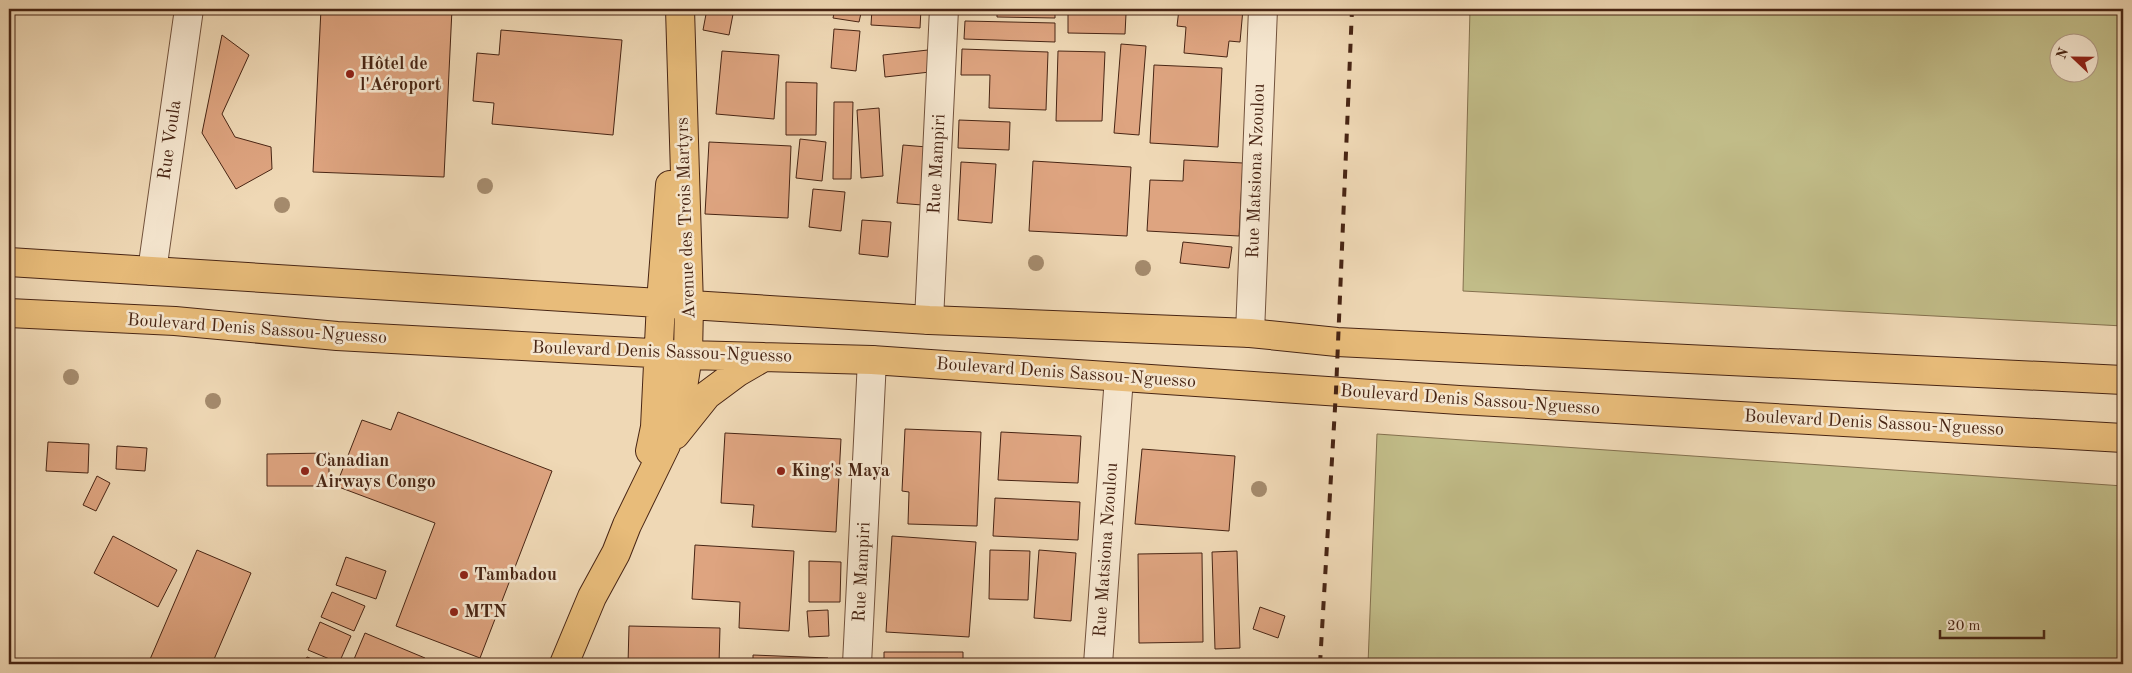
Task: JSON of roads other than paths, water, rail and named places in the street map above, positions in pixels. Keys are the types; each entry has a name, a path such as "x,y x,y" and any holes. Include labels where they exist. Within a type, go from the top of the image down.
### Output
{"main road":[{"name":"Avenue des Trois Martyrs","path":"564,664 592,598 616,553 666,446 682,394 688,355 690,306 680,54 680,9"},
{"name":"Avenue des Trois Martyrs","path":"643,494 655,427 661,302 680,54"},
{"path":"9,262 929,320 1250,333 1337,342 2123,380"},
{"name":"Boulevard Denis Sassou-Nguesso","path":"9,313 175,321 337,336 688,355 872,360 1459,400 2123,438"},
{"path":"666,446 707,395 738,372 764,357"}],"street":[{"name":"Rue Voula","path":"152,272 189,9"},
{"name":"Rue Mampiri","path":"929,320 944,9"},
{"name":"Rue Matsiona Nzoulou","path":"1250,333 1263,9"},
{"name":"Rue Mampiri","path":"857,664 872,360"},
{"name":"Rue Matsiona Nzoulou","path":"1098,664 1119,377"}],"railway":[{"path":"1320,664 1336,391 1352,9"}],"place":[{"name":"Hôtel de l'Aéroport","path":"350,74"},
{"name":"Canadian Airways Congo","path":"305,471"},
{"name":"King's Maya","path":"781,471"},
{"name":"Tambadou","path":"464,575"},
{"name":"MTN","path":"454,612"}]}
